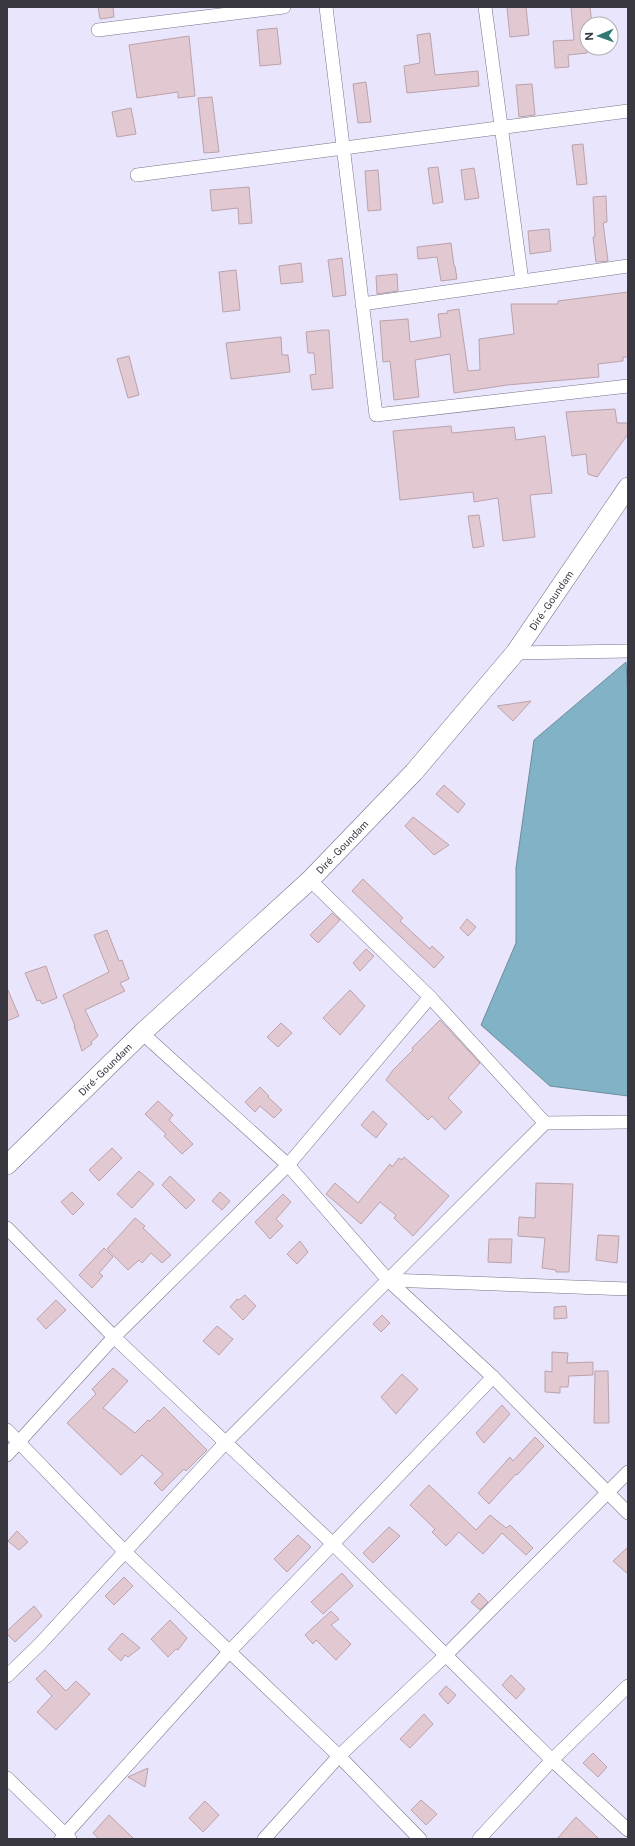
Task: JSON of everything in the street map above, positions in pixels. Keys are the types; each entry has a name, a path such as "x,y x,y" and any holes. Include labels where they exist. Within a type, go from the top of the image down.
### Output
{"main road":[{"name":"Diré - Goundam","path":"7,1165 142,1033 310,880 414,772 515,652 628,487"}],"street":[{"path":"98,30 284,7"},
{"path":"326,7 376,416 628,386"},
{"path":"485,7 522,281"},
{"path":"137,175 628,111"},
{"path":"362,304 628,266"},
{"path":"515,652 628,651"},
{"path":"310,880 430,997 545,1123"},
{"path":"7,1455 114,1337 288,1165 430,997"},
{"path":"142,1033 288,1165 388,1280 493,1377 628,1513"},
{"path":"7,1676 39,1646 226,1442 545,1123 628,1122"},
{"path":"9,1235 114,1337 333,1544 552,1760 628,1830"},
{"path":"388,1280 628,1289"},
{"path":"7,1778 65,1837 230,1651 493,1377"},
{"path":"7,1430 125,1552 339,1756 420,1839"},
{"path":"264,1839 339,1756 446,1655 608,1494 628,1472"},
{"path":"479,1839 552,1760 628,1686"}],"water":[{"path":"626,662 628,700 628,1096 550,1086 481,1025 516,943 516,868 534,740"}],"building":[{"path":"98,7 113,7 114,17 100,19"},
{"path":"507,7 526,7 529,35 510,37"},
{"path":"571,7 590,7 591,16 579,16 579,54 568,55 569,67 555,68 553,41 574,40"},
{"path":"277,28 281,64 260,66 257,30"},
{"path":"430,33 435,75 478,71 479,86 407,93 404,66 420,63 417,35"},
{"path":"189,36 195,96 178,98 178,92 137,98 129,45"},
{"path":"366,82 371,122 358,123 353,84"},
{"path":"532,84 535,115 519,117 516,85"},
{"path":"212,97 219,152 204,153 198,98"},
{"path":"131,108 136,134 117,137 112,112"},
{"path":"583,144 587,184 577,185 572,145"},
{"path":"438,167 443,202 433,204 428,168"},
{"path":"474,168 479,198 465,200 461,170"},
{"path":"378,170 381,210 368,211 365,171"},
{"path":"249,187 252,223 239,224 238,208 212,211 210,190"},
{"path":"606,196 607,222 603,223 608,261 596,262 593,237 595,237 593,197"},
{"path":"549,229 551,251 530,254 528,231"},
{"path":"451,243 457,279 441,281 437,257 418,259 417,247"},
{"path":"342,258 346,295 333,297 328,260"},
{"path":"301,263 303,282 281,284 279,266"},
{"path":"236,270 240,310 223,312 219,272"},
{"path":"397,274 398,291 377,294 376,276"},
{"path":"628,292 628,357 623,357 623,361 598,364 599,377 507,385 454,393 450,354 415,360 419,397 394,400 390,361 383,362 380,321 408,319 410,342 441,337 438,314 448,313 447,311 459,309 468,371 480,370 479,339 514,334 511,304 558,304 558,301"},
{"path":"329,330 333,388 312,390 310,375 316,374 314,353 308,353 306,332"},
{"path":"281,337 282,355 288,355 290,372 231,379 226,343"},
{"path":"129,356 139,395 128,398 117,359"},
{"path":"615,409 617,423 628,423 628,434 597,477 588,474 586,454 572,456 566,412"},
{"path":"451,426 452,433 514,427 516,440 545,436 552,493 530,495 535,537 503,541 498,498 474,502 473,492 400,500 393,431"},
{"path":"479,515 484,546 473,548 468,516"},
{"path":"531,701 513,721 497,706"},
{"path":"444,785 465,804 458,813 436,794"},
{"path":"413,817 449,845 434,855 405,826"},
{"path":"363,879 403,918 400,921 430,949 432,946 444,957 434,968 352,891"},
{"path":"332,913 340,920 318,943 310,935"},
{"path":"467,919 476,927 468,936 460,928"},
{"path":"107,930 119,961 122,960 129,979 120,983 125,991 85,1010 98,1036 91,1042 92,1044 82,1051 75,1026 63,995 109,972 94,935"},
{"path":"366,949 374,956 360,971 353,963"},
{"path":"46,966 57,998 42,1004 40,1000 37,1001 25,973"},
{"path":"7,988 19,1016 7,1021"},
{"path":"350,990 365,1006 340,1035 323,1018"},
{"path":"440,1020 480,1063 448,1098 462,1112 445,1130 432,1116 428,1120 386,1080 393,1070 413,1050 412,1048"},
{"path":"281,1023 292,1033 278,1047 267,1037"},
{"path":"260,1087 282,1110 274,1118 260,1106 255,1112 245,1102"},
{"path":"158,1101 173,1115 169,1120 193,1144 182,1154 164,1136 166,1134 145,1114"},
{"path":"373,1111 387,1124 376,1138 361,1125"},
{"path":"112,1148 122,1158 99,1181 89,1170"},
{"path":"404,1157 449,1196 413,1236 394,1218 396,1215 380,1202 361,1224 326,1194 335,1183 358,1203 390,1164 392,1167 399,1158 402,1160"},
{"path":"139,1171 154,1184 132,1208 117,1194"},
{"path":"170,1176 195,1200 186,1209 162,1185"},
{"path":"536,1183 573,1184 569,1272 556,1272 556,1270 542,1268 545,1238 518,1236 519,1217 535,1218"},
{"path":"72,1192 84,1204 73,1215 61,1202"},
{"path":"220,1192 230,1201 222,1210 212,1201"},
{"path":"283,1194 291,1202 276,1219 283,1226 270,1239 255,1222"},
{"path":"135,1218 145,1226 143,1228 171,1255 162,1263 151,1253 142,1263 139,1260 128,1270 107,1249"},
{"path":"598,1235 619,1236 617,1263 596,1260"},
{"path":"489,1239 512,1239 511,1263 488,1262"},
{"path":"300,1241 308,1252 297,1264 287,1254"},
{"path":"104,1248 113,1257 99,1273 103,1276 92,1288 79,1275"},
{"path":"245,1295 256,1306 243,1320 230,1307 237,1299 239,1300"},
{"path":"56,1300 66,1310 46,1329 37,1319"},
{"path":"566,1306 567,1318 554,1319 554,1307"},
{"path":"382,1315 390,1323 381,1332 373,1324"},
{"path":"217,1326 233,1339 219,1355 203,1341"},
{"path":"552,1352 568,1353 567,1363 593,1362 593,1375 569,1376 568,1387 560,1387 560,1393 545,1392 545,1371 552,1372"},
{"path":"113,1368 128,1381 103,1408 135,1433 164,1407 207,1450 186,1471 184,1469 162,1491 154,1483 163,1474 142,1455 121,1475 67,1423 96,1394 92,1389"},
{"path":"595,1371 608,1371 609,1423 594,1423"},
{"path":"402,1374 418,1389 396,1414 381,1397"},
{"path":"502,1405 510,1414 484,1443 476,1433"},
{"path":"535,1437 544,1446 489,1504 478,1493 510,1457 513,1461"},
{"path":"429,1485 476,1530 490,1515 506,1528 510,1525 533,1548 526,1555 502,1533 483,1554 459,1532 446,1546 432,1532 435,1529 410,1505"},
{"path":"389,1527 400,1536 373,1563 363,1553"},
{"path":"17,1531 28,1542 19,1550 8,1541"},
{"path":"298,1535 311,1547 287,1572 274,1559"},
{"path":"628,1547 628,1574 613,1561"},
{"path":"342,1573 353,1586 323,1614 311,1602"},
{"path":"124,1577 133,1586 114,1605 105,1596"},
{"path":"479,1593 488,1602 480,1610 471,1602"},
{"path":"34,1606 42,1616 15,1642 7,1634 7,1631"},
{"path":"331,1611 339,1619 331,1625 351,1644 336,1660 316,1640 313,1644 305,1635"},
{"path":"170,1620 187,1638 178,1650 176,1649 168,1657 151,1639"},
{"path":"122,1633 140,1648 128,1657 125,1655 121,1661 108,1649"},
{"path":"45,1670 66,1691 76,1681 90,1694 56,1730 37,1712 52,1696 36,1679"},
{"path":"511,1675 525,1689 516,1699 502,1685"},
{"path":"446,1686 456,1695 448,1704 439,1694"},
{"path":"424,1714 433,1724 410,1748 400,1739"},
{"path":"593,1753 607,1767 598,1777 583,1763"},
{"path":"148,1768 145,1787 128,1777"},
{"path":"421,1800 437,1814 426,1825 411,1810"},
{"path":"205,1801 219,1815 203,1832 189,1818"},
{"path":"109,1815 134,1839 99,1839 93,1833"},
{"path":"576,1817 599,1839 557,1839"}]}
